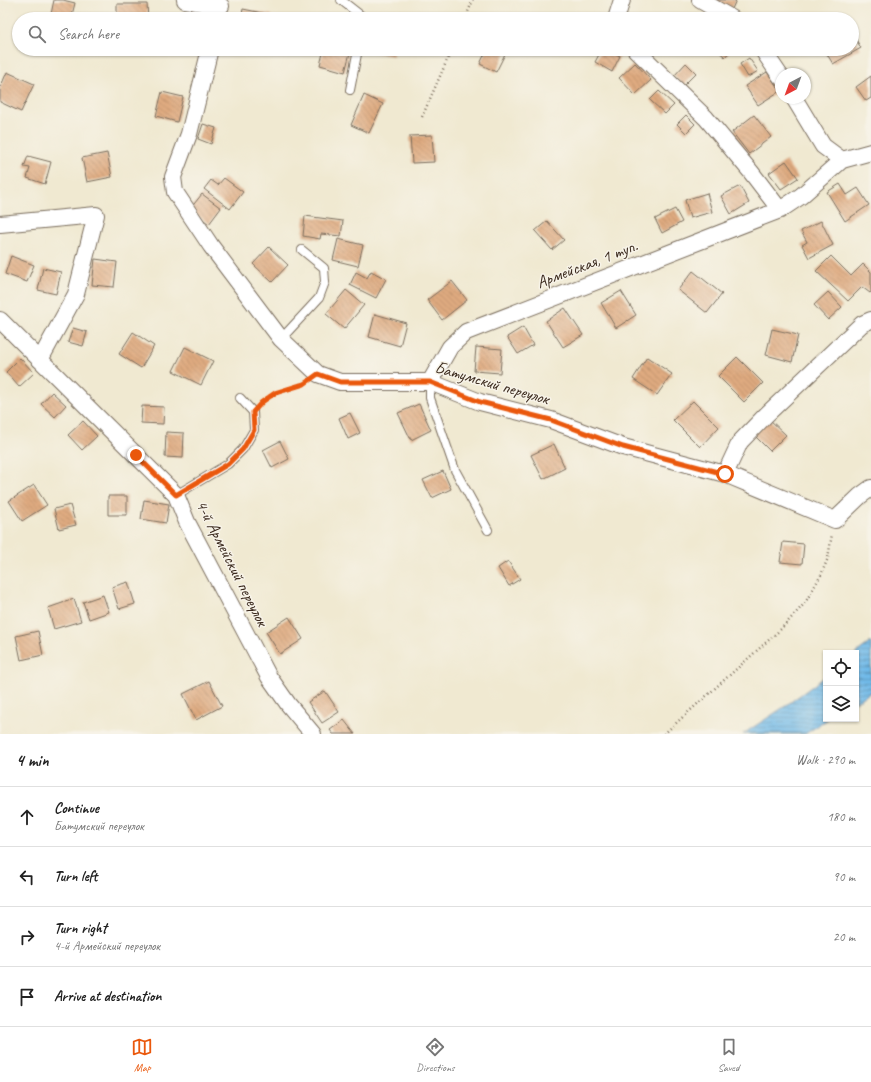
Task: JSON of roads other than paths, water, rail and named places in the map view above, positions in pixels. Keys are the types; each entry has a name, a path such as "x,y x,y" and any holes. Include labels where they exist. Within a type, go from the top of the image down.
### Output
{"street":[{"path":"184,0 220,8"},
{"path":"618,12 622,0"},
{"path":"700,0 721,12"},
{"name":"Батумский переулок","path":"208,56 189,134 173,177 175,192 211,246 281,339 318,374 340,382 430,382 480,402 551,420 623,447 725,474 839,516 871,488"},
{"path":"642,56 706,118 751,172 780,210"},
{"path":"767,56 775,68"},
{"path":"798,104 823,146 842,160"},
{"name":"Армейская, 1 туп.","path":"430,382 450,347 466,332 780,210 801,196 842,160 871,152"},
{"path":"0,224 96,215 76,294 40,360"},
{"name":"4-й Армейский переулок","path":"0,320 176,495 187,522 270,677 288,704 313,734"},
{"path":"725,474 740,442 766,415 862,324 871,320"}],"lane":[{"path":"341,0 356,12"},
{"path":"350,90 357,56"},
{"path":"281,339 319,298 324,282 324,268 302,250"},
{"path":"430,382 430,398 455,470 488,530"},
{"path":"176,495 228,464 243,449 254,430 253,412 240,398"}],"water":[{"path":"871,642 871,692 859,700 859,686 859,651"},
{"path":"823,678 823,722 805,734 743,734 784,707"}]}
